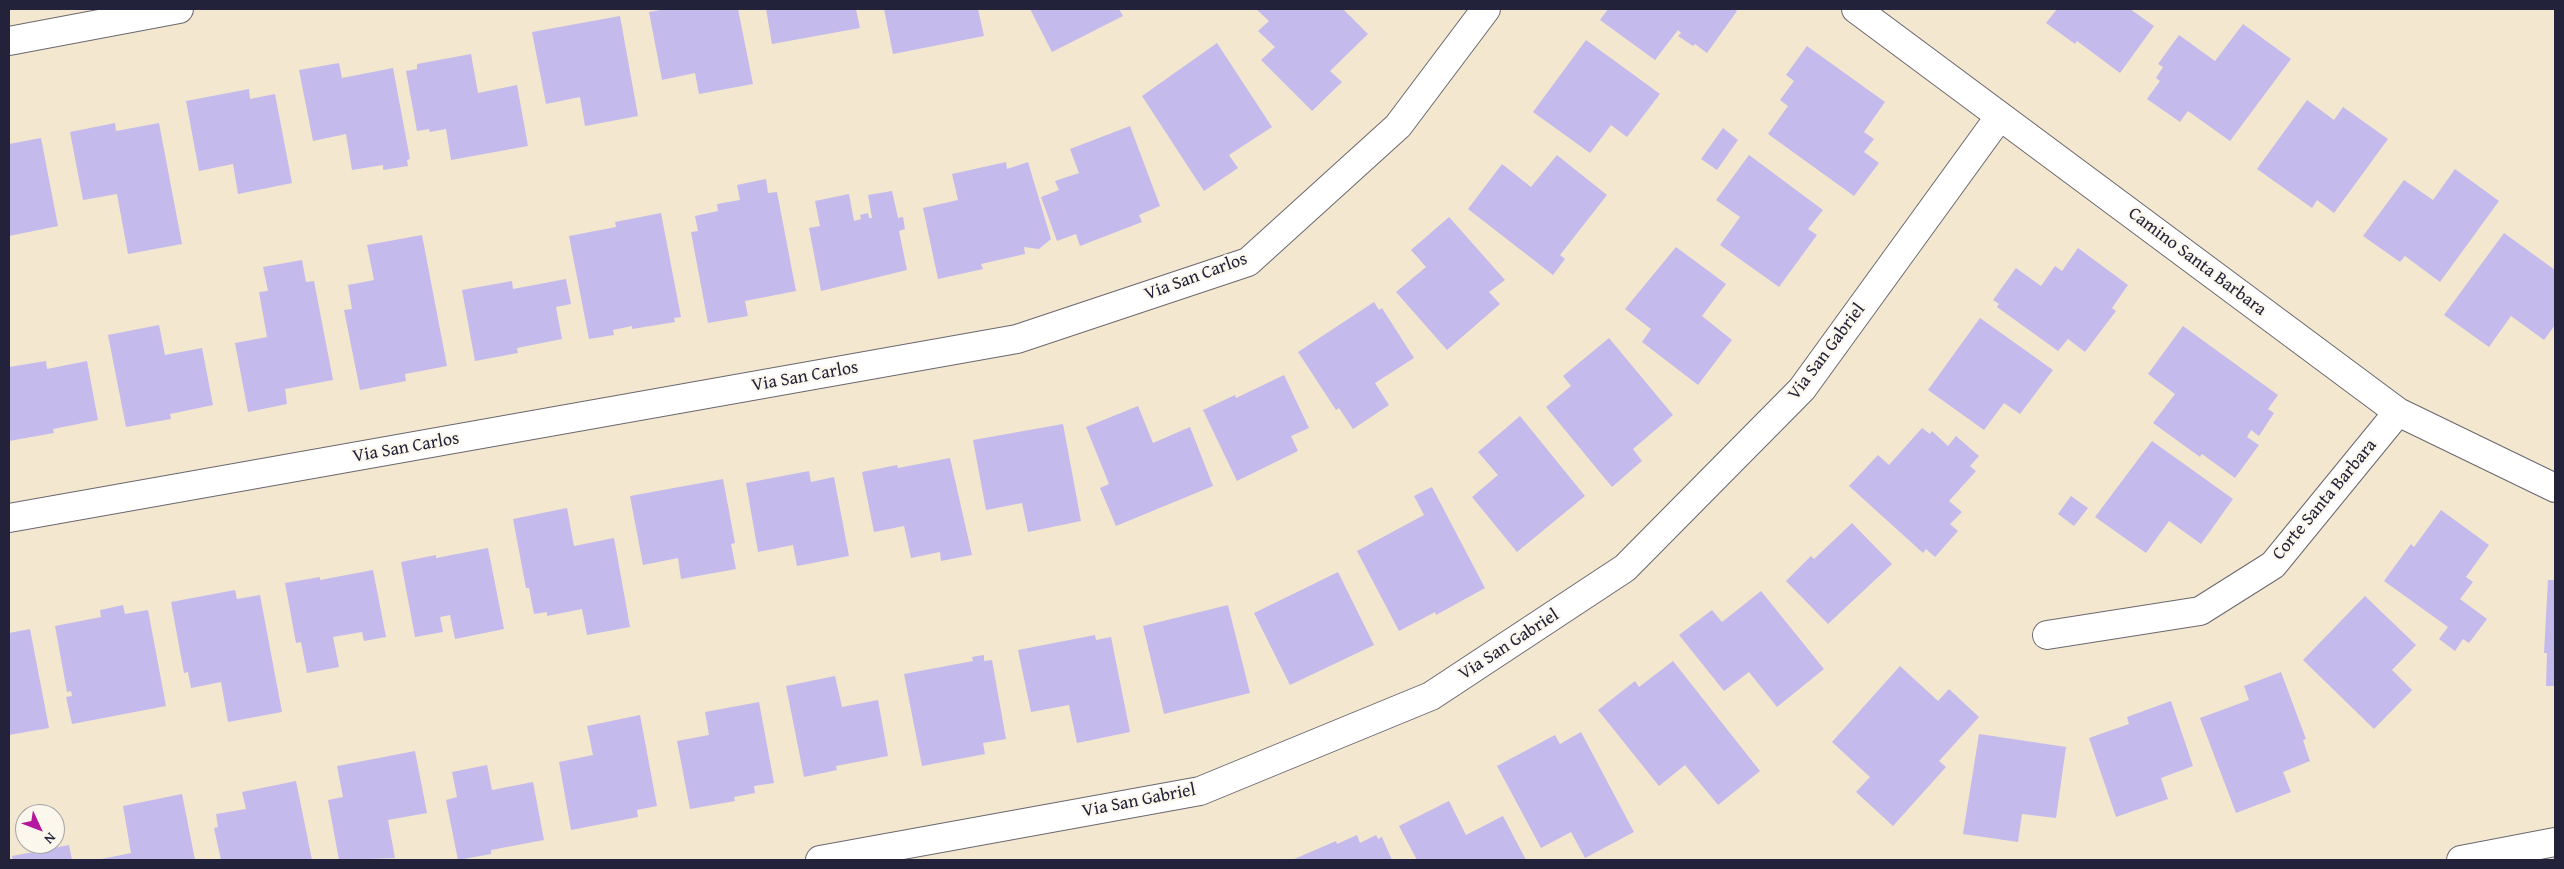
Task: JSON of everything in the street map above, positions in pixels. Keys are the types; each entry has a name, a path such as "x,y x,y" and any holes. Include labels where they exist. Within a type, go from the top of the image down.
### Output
{"street":[{"path":"9,42 179,9"},
{"name":"Via San Carlos","path":"9,518 1017,339 1248,262 1398,126 1486,9"},
{"name":"Camino Santa Barbara","path":"1856,9 2398,412 2555,488"},
{"name":"Via San Gabriel","path":"820,860 1200,791 1431,696 1625,568 1802,390 2000,116"},
{"name":"Corte Santa Barbara","path":"2047,635 2200,611 2273,565 2398,412"},
{"path":"2460,860 2555,842"}],"building":[{"path":"666,9 738,9 753,84 699,94 695,73 662,80 649,12"},
{"path":"766,9 856,9 860,28 772,44"},
{"path":"884,9 978,9 984,36 893,54"},
{"path":"1030,9 1119,9 1123,16 1052,52"},
{"path":"1256,9 1343,9 1368,34 1330,71 1342,82 1312,111 1261,60 1275,47 1258,31 1269,21"},
{"path":"1608,9 1734,9 1737,11 1707,53 1695,44 1693,46 1678,36 1681,33 1678,30 1655,60 1600,20"},
{"path":"2057,9 2130,9 2154,26 2120,73 2077,41 2075,44 2046,23"},
{"path":"620,16 638,116 585,126 580,97 546,104 532,32"},
{"path":"2243,24 2291,59 2230,141 2188,111 2180,122 2147,99 2160,81 2156,78 2163,67 2158,64 2179,35 2215,61"},
{"path":"1586,40 1660,94 1627,137 1611,125 1590,153 1533,112"},
{"path":"1217,43 1272,127 1229,155 1238,168 1204,191 1142,96"},
{"path":"1807,46 1885,102 1864,132 1874,139 1864,152 1879,163 1854,196 1768,134 1788,106 1780,100 1794,81 1786,75"},
{"path":"471,54 478,93 517,85 528,146 451,160 446,129 430,132 429,129 417,131 406,71 417,69 417,64"},
{"path":"339,63 342,78 393,68 410,159 407,160 408,166 383,170 383,165 352,170 346,134 313,141 299,70"},
{"path":"249,89 250,99 275,94 292,183 238,194 233,164 199,171 186,101"},
{"path":"2307,100 2334,120 2343,107 2388,139 2334,213 2317,200 2312,208 2257,169"},
{"path":"115,123 116,131 159,123 182,244 128,254 117,194 83,200 70,132"},
{"path":"1130,126 1160,206 1139,215 1142,222 1080,246 1076,234 1057,241 1041,197 1059,190 1055,181 1079,173 1070,149"},
{"path":"1723,128 1738,140 1717,170 1701,159"},
{"path":"41,138 58,226 9,236 9,144"},
{"path":"1557,155 1607,195 1560,255 1565,259 1553,275 1468,209 1502,164 1531,187"},
{"path":"1749,155 1823,210 1808,229 1817,235 1779,287 1720,245 1740,217 1716,200"},
{"path":"1006,162 1007,169 1028,162 1051,239 1039,249 1024,247 1025,254 981,264 983,269 938,279 923,208 958,200 952,174"},
{"path":"2455,169 2499,201 2440,282 2405,256 2400,262 2363,236 2404,180 2433,200"},
{"path":"766,179 768,193 777,192 796,291 745,301 748,316 708,323 691,232 698,231 695,216 718,211 717,204 740,200 737,185"},
{"path":"892,191 898,218 903,217 905,229 899,231 907,270 821,291 809,228 820,226 815,201 849,194 854,221 861,219 860,215 868,213 869,218 872,218 868,195"},
{"path":"661,213 681,317 674,318 675,322 632,329 632,326 613,330 614,335 589,339 569,236 616,227 615,222"},
{"path":"1449,217 1505,280 1489,292 1500,304 1447,350 1396,292 1426,267 1411,250"},
{"path":"2504,233 2555,270 2555,325 2544,340 2511,316 2489,347 2444,315"},
{"path":"422,235 447,366 405,374 406,381 360,390 344,310 352,309 348,285 374,280 367,245"},
{"path":"1676,247 1726,284 1702,316 1732,340 1698,385 1642,342 1651,329 1625,309"},
{"path":"2078,248 2128,285 2112,308 2116,311 2085,352 2068,339 2058,351 1997,307 1999,304 1993,300 2016,268 2041,286 2055,266 2062,271"},
{"path":"302,260 306,282 314,281 333,380 285,389 287,404 248,412 235,343 267,337 259,292 268,291 263,267"},
{"path":"566,279 571,304 556,307 562,339 517,348 518,353 475,361 462,290 512,281 513,289"},
{"path":"1374,302 1379,310 1382,308 1414,358 1375,383 1389,405 1353,429 1339,408 1336,410 1298,352"},
{"path":"1980,318 2053,370 2020,414 2004,403 1984,430 1928,390"},
{"path":"159,325 165,355 202,348 213,405 170,414 171,419 126,427 108,335"},
{"path":"2183,326 2278,395 2268,409 2274,413 2259,436 2251,430 2247,437 2259,445 2235,478 2202,454 2200,457 2153,423 2175,394 2148,374"},
{"path":"1609,338 1673,415 1633,449 1642,461 1612,487 1546,407 1571,386 1563,376"},
{"path":"46,361 47,369 87,361 98,420 53,429 54,433 9,441 9,367"},
{"path":"1284,375 1309,428 1291,436 1298,451 1237,481 1203,410 1235,395 1236,398"},
{"path":"1138,406 1153,443 1190,427 1213,486 1116,526 1100,488 1109,484 1086,427"},
{"path":"1520,416 1585,496 1517,552 1472,497 1498,475 1478,452"},
{"path":"1063,424 1081,521 1028,532 1022,503 986,510 973,440"},
{"path":"1922,428 1930,434 1932,431 1948,446 1956,436 1979,456 1970,466 1976,471 1949,501 1962,512 1950,524 1958,531 1935,557 1926,549 1923,553 1849,486 1878,455 1889,465"},
{"path":"2152,441 2233,499 2201,544 2169,521 2146,553 2095,517"},
{"path":"950,458 972,555 941,561 940,552 911,558 904,526 874,532 862,472 897,465 898,468"},
{"path":"809,471 811,482 834,477 849,556 797,566 793,545 758,552 746,483"},
{"path":"723,479 735,543 731,544 736,569 681,579 678,558 643,565 630,496"},
{"path":"1432,487 1485,588 1436,615 1435,612 1399,631 1357,551 1424,515 1414,496"},
{"path":"2071,496 2088,508 2074,526 2058,514"},
{"path":"567,508 574,546 614,538 630,627 587,635 582,609 547,616 547,612 534,614 529,588 526,588 513,519"},
{"path":"2441,510 2489,545 2466,577 2473,582 2460,599 2487,619 2469,643 2463,639 2455,651 2439,639 2448,627 2384,581 2411,544 2414,547"},
{"path":"1852,523 1892,564 1828,624 1786,581 1811,556 1814,559"},
{"path":"488,548 504,629 455,639 450,615 440,617 443,632 415,637 401,562 436,555 436,558"},
{"path":"373,570 386,637 364,641 362,632 333,637 339,667 307,673 301,642 296,643 285,583 320,577 320,580"},
{"path":"1338,572 1374,645 1290,685 1254,613"},
{"path":"2548,580 2555,580 2555,686 2546,686 2547,653 2544,653"},
{"path":"235,590 237,599 260,595 282,712 228,722 221,682 191,688 188,672 184,673 171,602"},
{"path":"1761,591 1824,669 1777,707 1749,672 1724,691 1679,635 1712,610 1722,622"},
{"path":"2365,596 2416,645 2392,670 2412,690 2374,729 2303,660"},
{"path":"123,605 125,614 148,610 166,706 72,724 66,697 72,696 71,691 67,692 55,626 101,617 100,610"},
{"path":"1228,605 1250,693 1164,714 1143,626"},
{"path":"30,629 49,728 9,735 9,633"},
{"path":"1095,635 1096,640 1111,637 1130,732 1077,743 1069,705 1031,712 1018,650"},
{"path":"984,655 984,661 992,660 1006,739 983,743 985,754 922,766 904,674 973,661 972,657"},
{"path":"1673,661 1760,771 1718,805 1685,765 1659,786 1598,710 1635,681 1639,687"},
{"path":"1900,666 1938,701 1949,689 1979,717 1939,761 1946,767 1893,826 1856,792 1870,777 1832,742"},
{"path":"2281,672 2306,739 2303,740 2310,761 2283,772 2291,792 2236,813 2200,718 2249,700 2244,686"},
{"path":"835,676 842,707 878,700 888,756 836,766 837,770 804,777 786,686"},
{"path":"2171,701 2193,766 2161,778 2168,799 2116,817 2089,738 2129,724 2127,717"},
{"path":"759,702 774,783 754,786 755,793 734,797 735,801 690,809 677,741 709,735 705,712"},
{"path":"640,715 657,806 637,810 638,817 571,830 559,762 593,755 587,726"},
{"path":"1581,732 1634,832 1585,858 1571,832 1541,848 1497,766 1555,735 1560,744"},
{"path":"1979,734 2066,747 2056,818 2022,814 2018,842 1963,834"},
{"path":"415,751 427,813 388,820 395,858 339,860 328,800 343,797 337,766"},
{"path":"487,765 492,790 533,782 544,840 491,850 491,854 458,860 446,800 457,797 452,772"},
{"path":"296,781 312,860 221,860 214,828 218,827 216,814 246,809 242,792"},
{"path":"182,794 195,860 97,860 131,853 123,806"},
{"path":"1449,801 1466,835 1503,816 1526,860 1417,860 1399,826"},
{"path":"1357,835 1360,843 1376,835 1378,839 1382,837 1392,860 1292,860 1336,841 1337,844"},
{"path":"69,845 72,860 13,860 12,856 22,854 65,854 65,846"}]}
